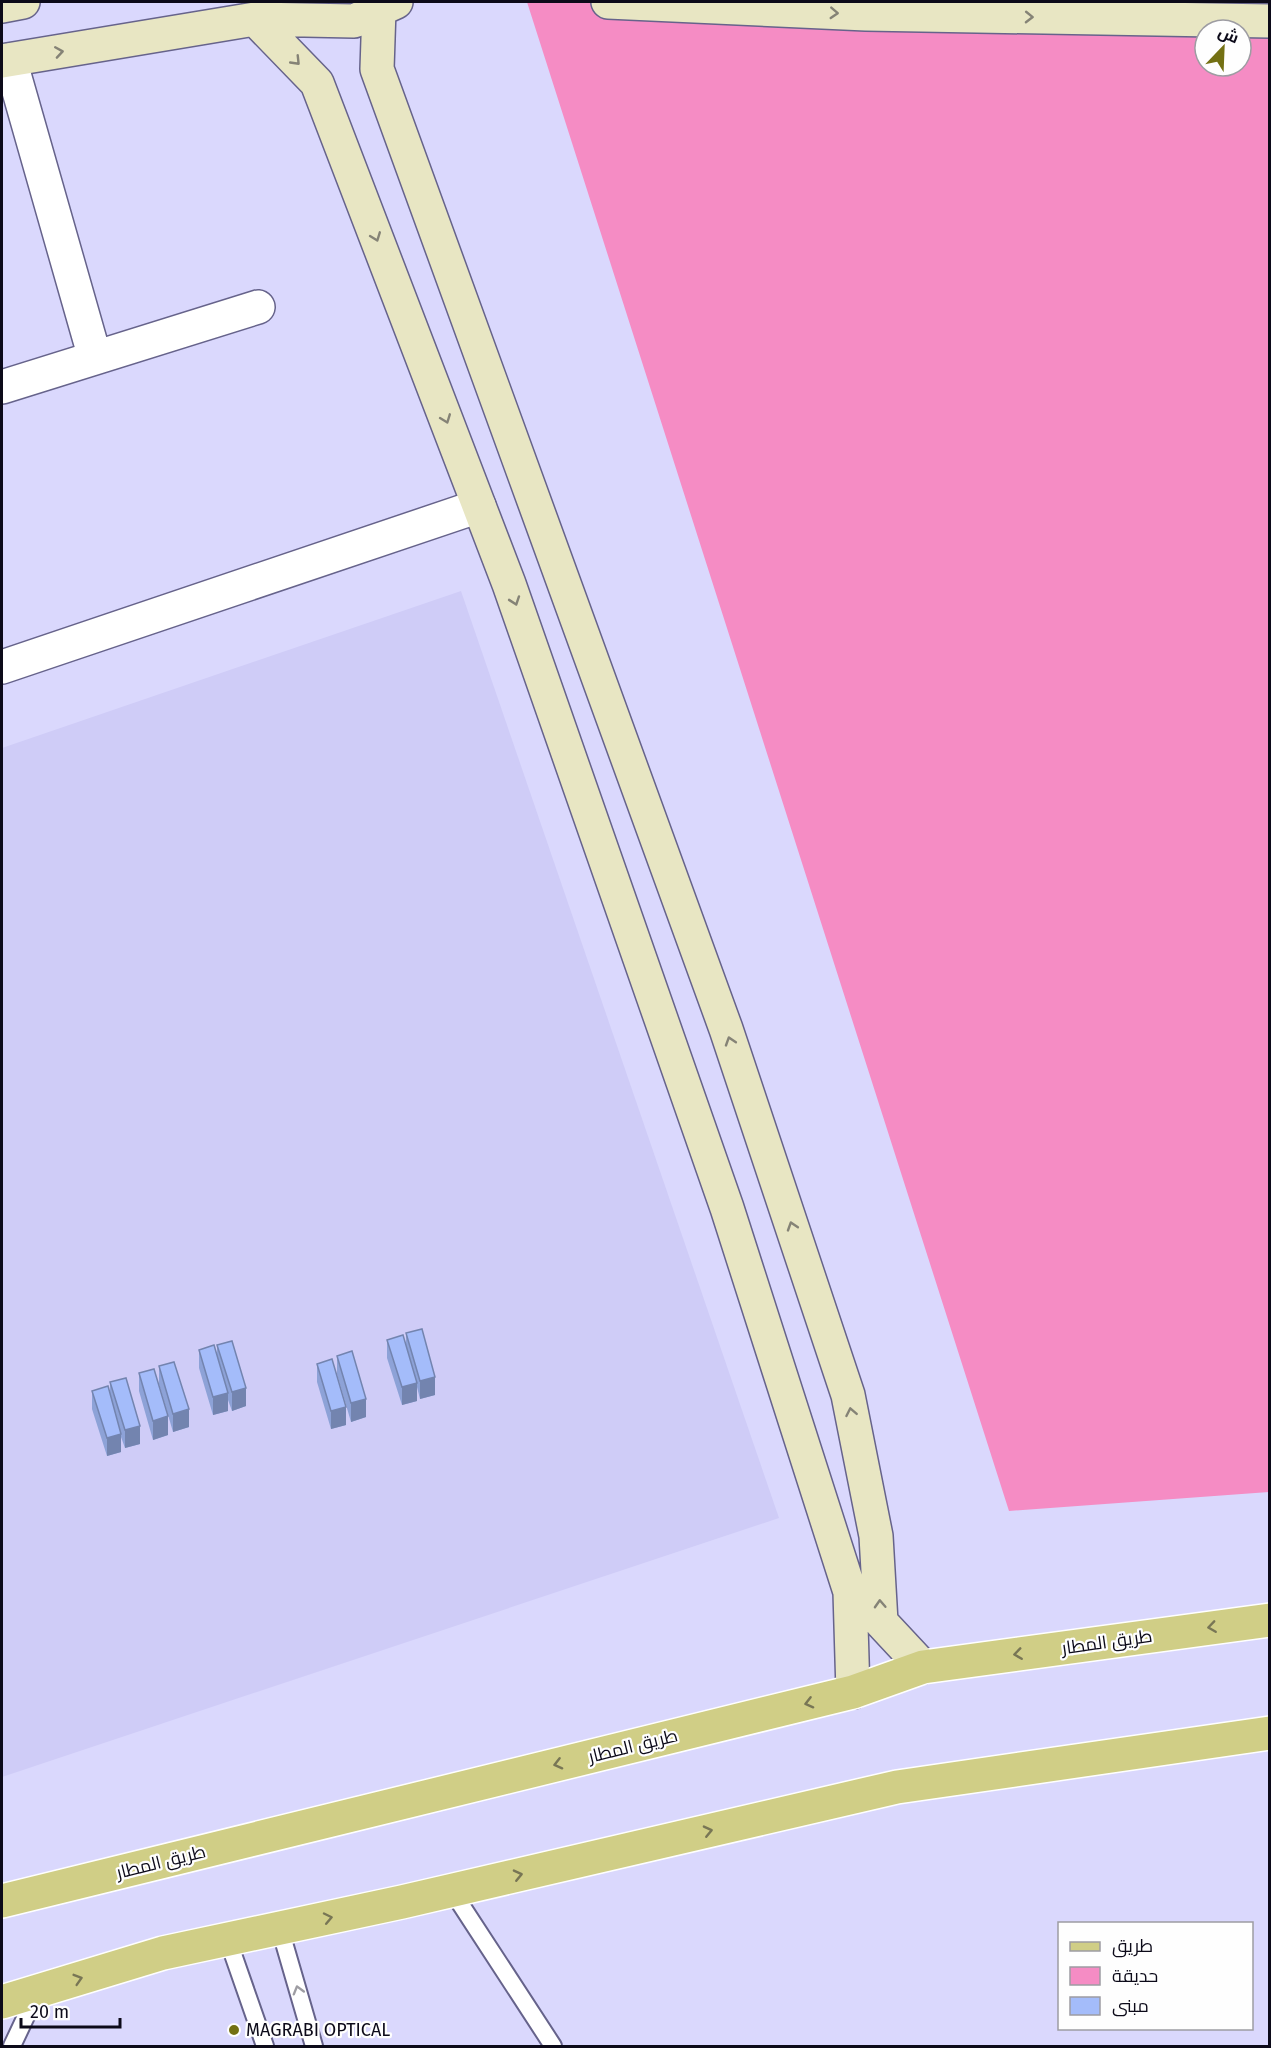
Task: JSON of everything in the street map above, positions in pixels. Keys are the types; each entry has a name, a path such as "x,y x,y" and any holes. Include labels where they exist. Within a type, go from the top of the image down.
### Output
{"main road":[{"path":"2,6 23,2"},
{"path":"608,2 866,14 1269,21"},
{"path":"6,61 255,19 354,21 388,5"},
{"path":"388,5 377,69 722,1018 848,1395 876,1536 881,1622 923,1667"},
{"path":"255,19 317,83 509,584 727,1208 850,1592 853,1692"},
{"name":"طريق المطار","path":"2,1901 853,1692 923,1667 1269,1620"},
{"path":"2,2002 163,1953 452,1891 897,1787 1269,1733"}],"street":[{"path":"6,61 95,358"},
{"path":"2,387 258,307"},
{"path":"2,667 479,506"}],"lane":[{"path":"452,1891 546,2045"},
{"path":"280,1929 314,2046"},
{"path":"228,1940 265,2046"},
{"path":"12,2046 38,1991"}],"shaded area":[{"path":"461,591 779,1518 2,1777 2,748"}],"green space":[{"path":"527,2 1269,2 1269,1492 1009,1511"}],"building":[{"path":"422,1329 435,1377 420,1381 406,1333"},
{"path":"403,1335 417,1383 402,1387 387,1340"},
{"path":"232,1341 246,1388 232,1392 217,1345"},
{"path":"214,1345 228,1393 213,1397 199,1350"},
{"path":"352,1351 366,1399 351,1403 337,1356"},
{"path":"332,1359 346,1407 331,1411 317,1364"},
{"path":"174,1362 189,1409 173,1414 159,1366"},
{"path":"154,1369 168,1416 153,1421 139,1373"},
{"path":"126,1378 140,1426 125,1430 110,1382"},
{"path":"108,1386 121,1434 107,1438 92,1391"}],"place":[{"name":"MAGRABI OPTICAL","path":"234,2030"}]}
